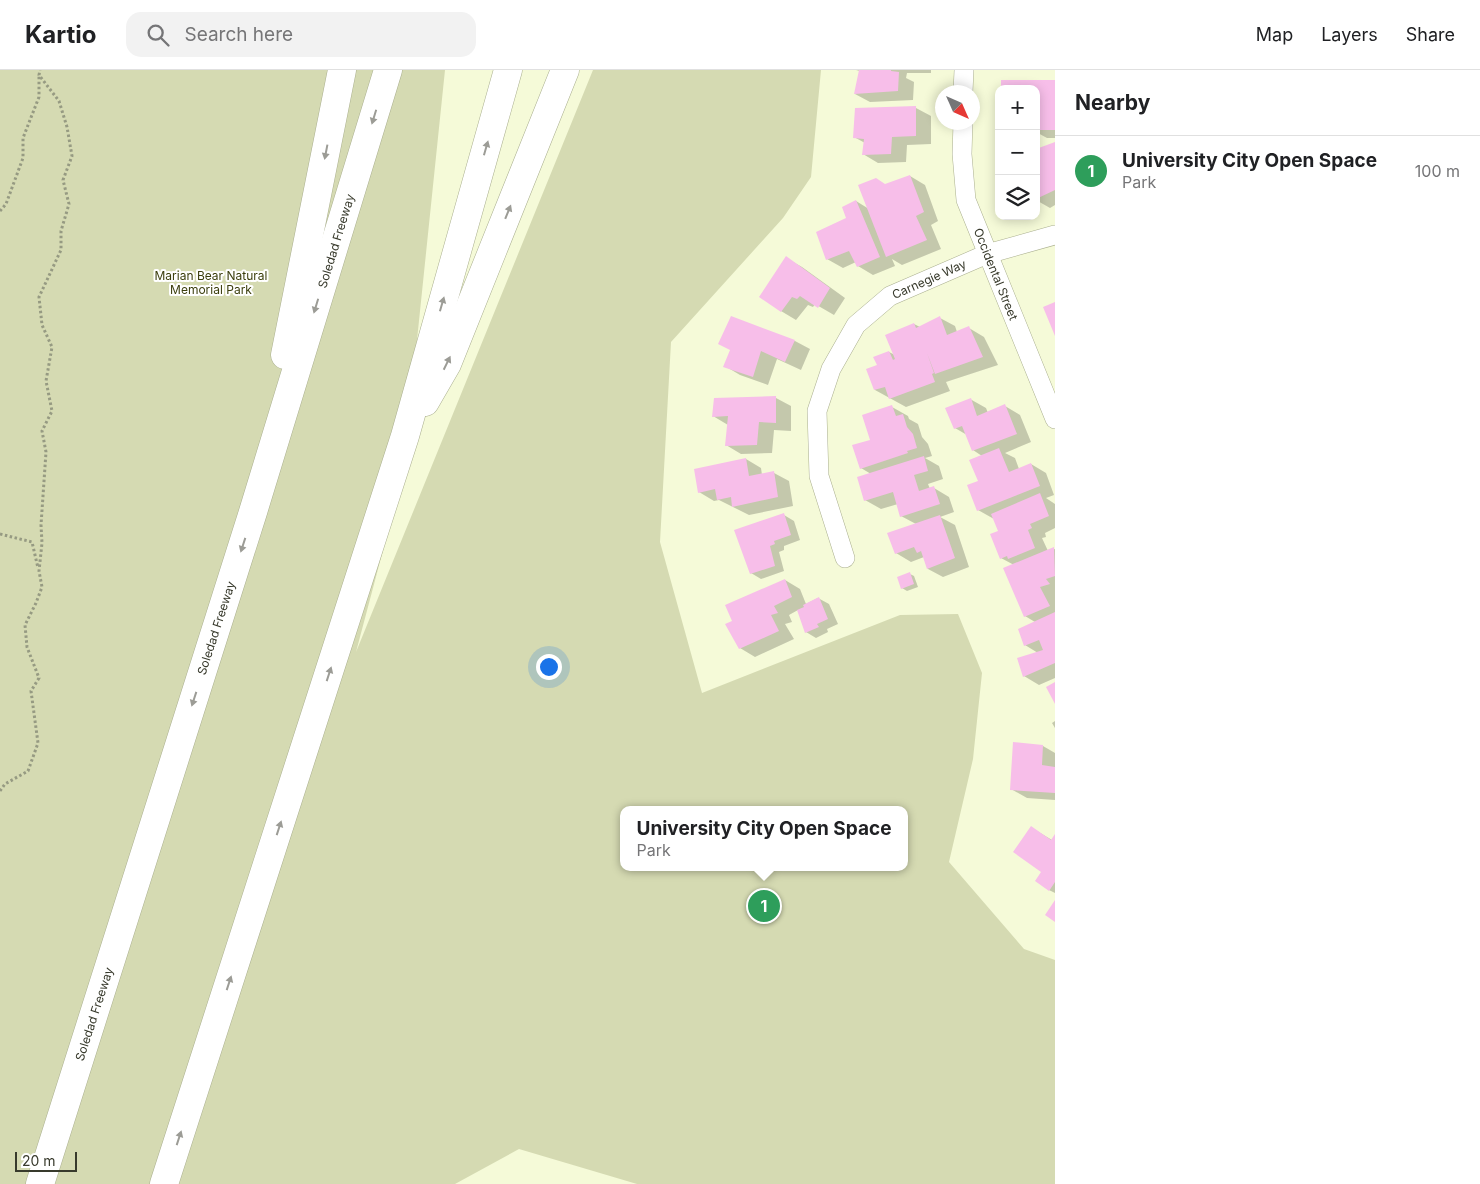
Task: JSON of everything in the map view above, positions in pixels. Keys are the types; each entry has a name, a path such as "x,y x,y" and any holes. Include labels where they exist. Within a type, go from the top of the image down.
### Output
{"highway":[{"path":"253,512 342,70"},
{"name":"Soledad Freeway","path":"40,1184 253,512 388,70"},
{"path":"164,1184 405,436 508,70"},
{"path":"405,436 447,364 565,70"}],"street":[{"path":"963,85 964,70"},
{"name":"Occidental Street","path":"963,130 962,154 966,200 1055,419"},
{"name":"Carnegie Way","path":"845,558 819,476 817,411 831,369 856,325 890,296 987,254 1055,235"}],"path":[{"path":"0,211 6,204 23,158 23,138 39,97 40,70"},
{"path":"38,571 42,543 41,525 46,452 42,431 52,411 46,381 52,347 42,325 39,297 61,250 61,231 69,204 63,180 72,156 67,127 59,101 39,75"},
{"path":"0,534 32,542 42,586 25,625 27,647 39,678 31,691 38,743 28,771 5,784 0,791"}],"green space":[{"name":"Marian Bear Natural Memorial Park","path":"0,70 445,70 403,475 356,652 593,70 821,70 811,177 783,218 671,342 660,542 702,693 900,615 958,614 982,673 973,759 949,862 1024,949 1055,960 1055,1184 637,1184 519,1149 455,1184 0,1184"}],"building":[{"path":"859,70 891,70 899,72 898,91 854,94"},
{"path":"1001,80 1055,80 1055,130 1040,130 1040,85 1001,85"},
{"path":"916,106 916,136 892,137 891,154 862,155 864,139 853,138 855,108"},
{"path":"1055,142 1055,190 1040,197 1040,175 1040,148"},
{"path":"910,175 924,212 916,216 927,240 886,257 858,185 876,178 885,184"},
{"path":"856,200 880,257 857,267 849,251 826,260 816,232 846,218 842,207"},
{"path":"786,256 830,288 818,308 800,296 797,299 792,297 781,312 759,297"},
{"path":"1055,302 1055,336 1043,307"},
{"path":"731,316 795,340 785,362 761,351 753,377 723,367 730,350 718,344"},
{"path":"940,316 947,335 969,326 983,357 935,374 927,353 935,382 889,399 885,387 874,390 866,369 877,365 873,357 889,351 893,360 895,359 885,335 914,323 916,328"},
{"path":"776,396 776,423 759,422 757,445 725,446 728,416 712,417 714,398"},
{"path":"971,398 977,416 1005,404 1017,434 972,451 962,426 954,429 945,408"},
{"path":"892,405 896,416 903,414 907,427 913,434 917,448 907,451 908,453 860,469 852,445 870,440 862,415"},
{"path":"999,448 1009,472 1031,463 1040,486 977,511 967,485 978,481 969,460"},
{"path":"924,456 928,471 914,475 919,491 934,486 940,504 900,517 893,492 864,501 857,477"},
{"path":"746,458 749,476 774,471 778,497 732,507 731,497 717,500 715,489 698,493 694,469"},
{"path":"1040,493 1049,516 1030,524 1032,528 1028,530 1035,548 1008,559 1007,556 1000,559 990,534 998,531 991,514"},
{"path":"784,513 791,535 774,541 775,544 770,546 775,566 750,574 734,530"},
{"path":"940,515 955,558 927,569 921,551 917,553 914,547 895,554 887,533"},
{"path":"1054,547 1055,576 1046,579 1050,584 1040,587 1050,606 1024,617 1003,568"},
{"path":"910,572 914,584 901,589 897,577"},
{"path":"785,579 792,597 774,606 778,613 771,615 779,631 739,649 725,624 732,621 725,605"},
{"path":"819,597 828,619 817,624 819,627 805,633 797,610"},
{"path":"1055,612 1055,663 1023,677 1017,658 1043,650 1039,640 1024,646 1018,629"},
{"path":"1055,682 1055,704 1046,687"},
{"path":"1013,742 1043,745 1042,765 1055,767 1055,793 1010,790"},
{"path":"1031,826 1051,840 1055,834 1055,882 1049,891 1035,881 1041,872 1013,852"},
{"path":"1055,900 1055,922 1045,915"}],"place":[{"name":"University City Open Space","path":"764,906"}]}
